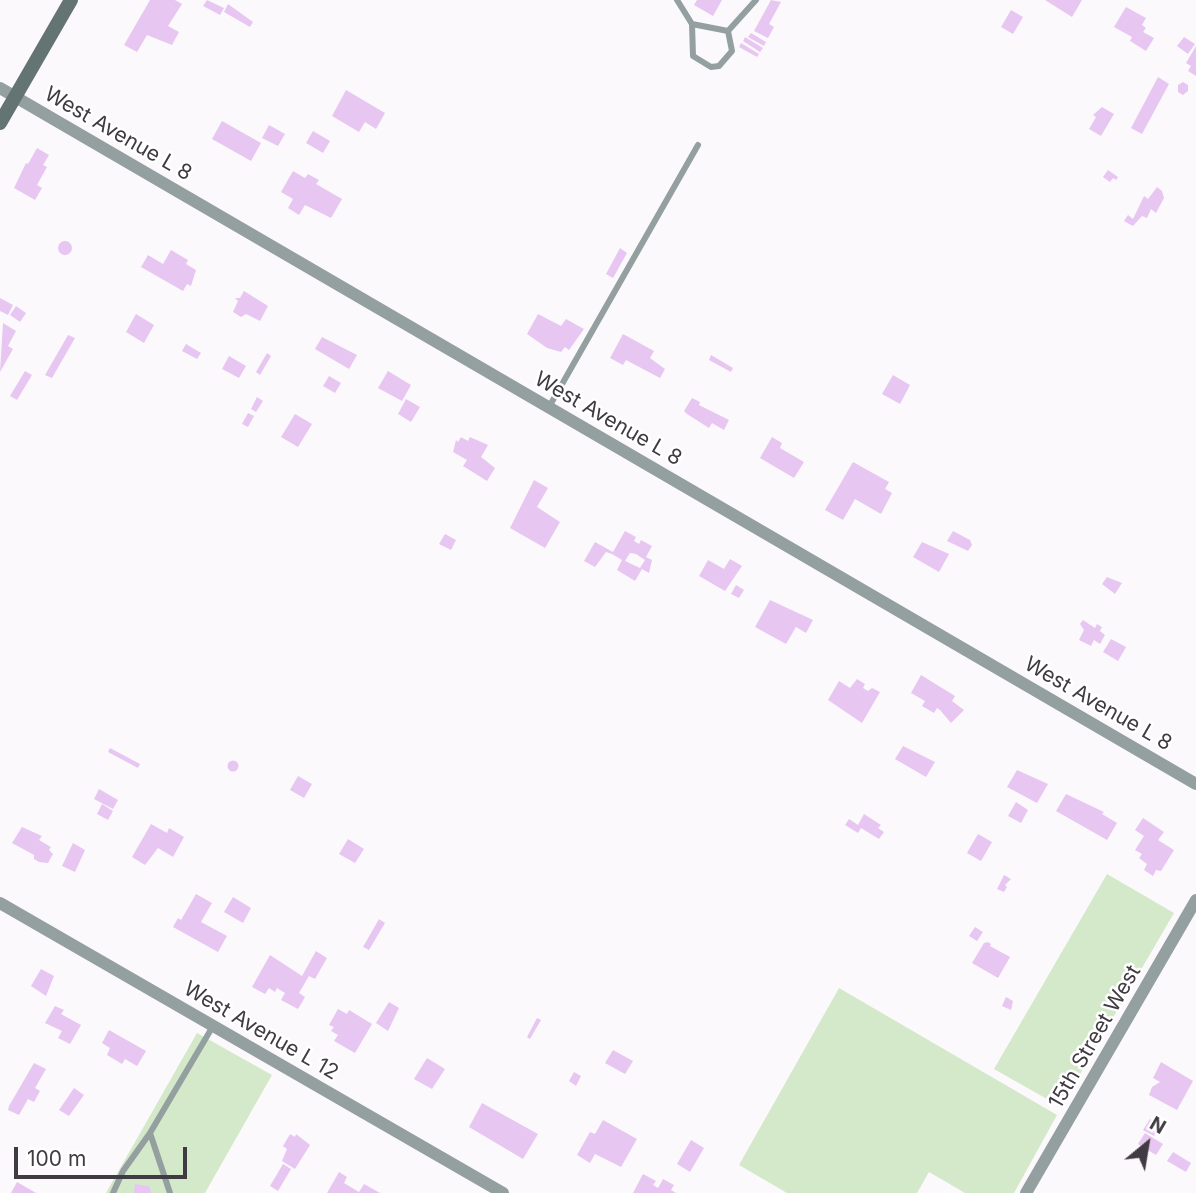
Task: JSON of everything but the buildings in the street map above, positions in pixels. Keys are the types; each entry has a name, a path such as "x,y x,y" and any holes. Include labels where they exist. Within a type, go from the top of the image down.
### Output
{"main road":[{"path":"0,123 71,0"}],"street":[{"name":"West Avenue L 8","path":"0,88 1196,783"},
{"name":"15th Street West","path":"1026,1193 1196,900"},
{"name":"West Avenue L 12","path":"0,903 503,1193"}],"lane":[{"path":"677,0 692,24 693,56 711,67 719,66 732,51 727,30"},
{"path":"727,30 756,0"},
{"path":"692,24 727,30"},
{"path":"549,407 698,145"},
{"path":"114,1193 123,1171 150,1133 213,1026"},
{"path":"150,1133 170,1193"}],"green space":[{"path":"1107,874 1174,913 1061,1107 994,1069"},
{"path":"839,988 1057,1115 1014,1193 965,1193 929,1172 917,1193 787,1193 739,1165"},
{"path":"197,1033 272,1075 205,1193 106,1193"}]}
